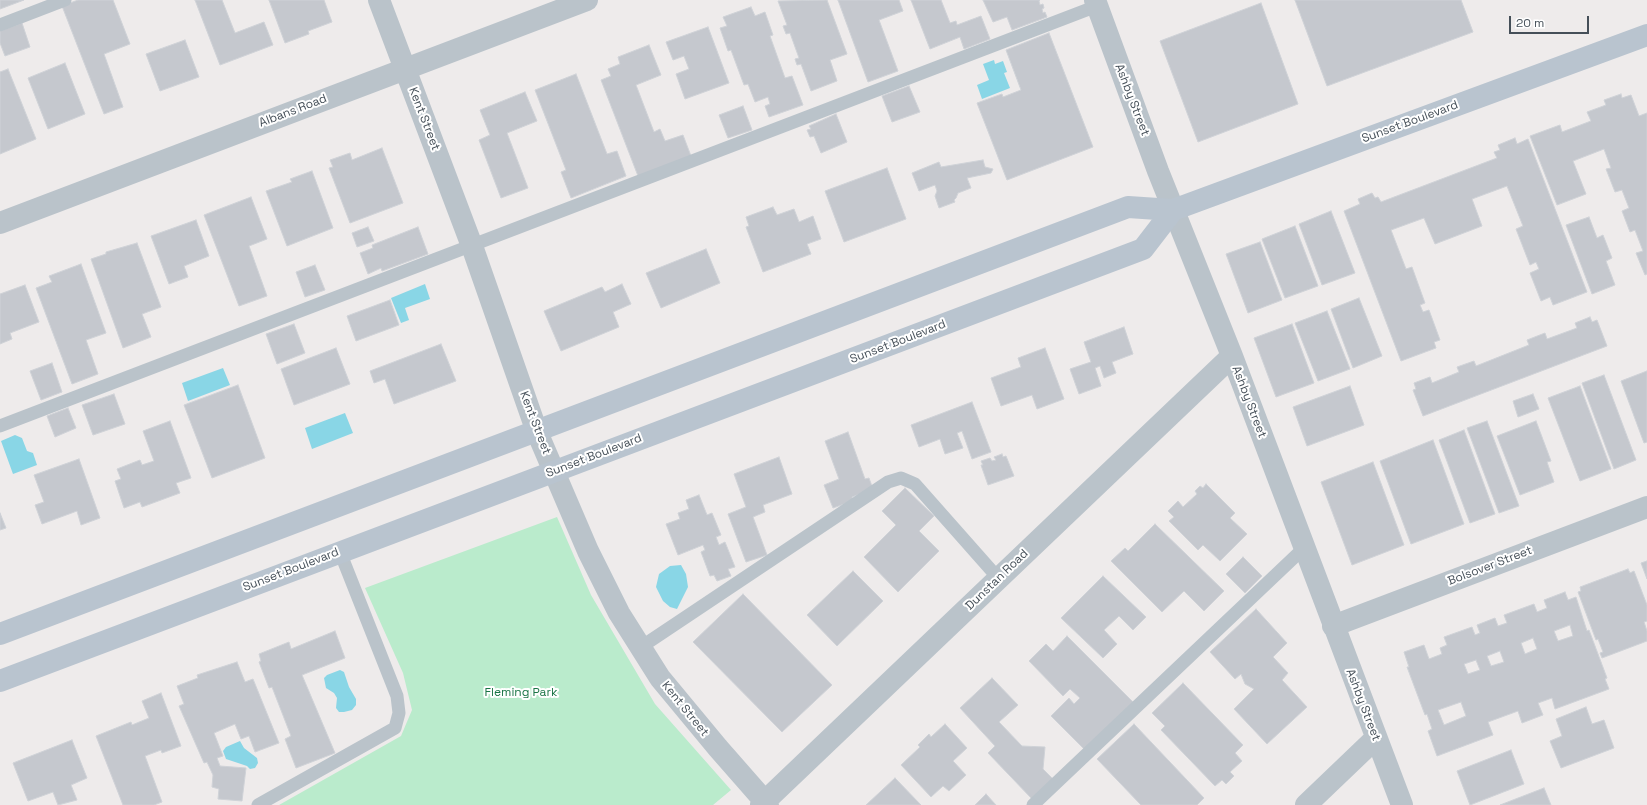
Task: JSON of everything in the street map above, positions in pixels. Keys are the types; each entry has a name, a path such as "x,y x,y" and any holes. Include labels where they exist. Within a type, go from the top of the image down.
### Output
{"street":[{"name":"Kent Street","path":"379,0 472,246 537,432 588,551 619,612 660,678 765,804"},
{"name":"Albans Road","path":"0,222 587,0"},
{"name":"Ashby Street","path":"1096,3 1173,210 1232,356 1402,805"},
{"name":"Sunset Boulevard","path":"0,634 1128,207 1173,210 1647,35"},
{"name":"Sunset Boulevard","path":"0,680 1143,249 1173,210"},
{"name":"Dunstan Road","path":"765,804 1232,356"},
{"name":"Bolsover Street","path":"1333,626 1647,507"},
{"path":"1306,805 1376,738"}],"lane":[{"path":"0,25 65,0"},
{"path":"0,426 472,246 1096,3"},
{"path":"641,647 888,482 901,478 915,484 999,579"},
{"path":"1033,805 1304,548"},
{"path":"258,805 395,728 400,713 398,696 340,552"}],"green space":[{"name":"Fleming Park","path":"557,517 591,595 655,704 731,790 713,805 279,805 401,736 412,710 403,673 365,588"}],"water":[{"path":"994,60 995,64 1003,61 1007,72 1004,73 1010,88 982,99 977,85 989,80 983,64"},
{"path":"425,284 430,299 405,308 409,320 401,323 391,298"},
{"path":"223,368 230,385 188,401 182,383"},
{"path":"345,413 353,433 312,449 305,428"},
{"path":"15,435 22,438 27,451 33,453 37,465 13,474 1,441"},
{"path":"681,565 686,574 688,587 677,609 670,607 663,601 656,587 659,574 670,566"},
{"path":"340,670 344,672 349,687 356,699 356,705 352,710 344,712 339,712 336,708 337,698 334,693 326,688 324,678 327,675"},
{"path":"240,741 244,748 257,758 258,763 255,768 250,769 247,766 226,759 223,751 226,747"}],"building":[{"path":"0,0 24,0 0,9"},
{"path":"78,0 113,0 130,44 104,54 123,107 104,114 62,6"},
{"path":"195,0 222,0 235,33 264,22 273,45 220,65"},
{"path":"269,0 324,0 332,22 308,31 309,34 285,43"},
{"path":"827,0 847,54 830,60 837,81 811,91 801,64 797,65 795,59 799,58 790,33 786,34 783,26 787,25 778,1"},
{"path":"838,0 899,0 903,11 879,20 898,71 868,82"},
{"path":"911,0 941,0 950,23 956,21 957,25 981,16 990,39 964,49 960,37 930,49"},
{"path":"983,0 1040,0 1040,5 1043,4 1044,8 1042,9 1043,13 1045,12 1047,17 1012,30 1007,17 993,22"},
{"path":"1295,0 1461,0 1473,32 1327,86"},
{"path":"1261,3 1298,104 1198,142 1160,41"},
{"path":"751,7 755,16 765,12 773,35 770,36 785,78 792,76 803,105 769,117 765,106 770,104 768,97 755,102 748,84 744,85 731,50 728,51 720,28 727,26 723,17"},
{"path":"22,23 30,47 5,56 0,43 0,31"},
{"path":"708,27 729,83 685,99 676,74 689,69 684,56 673,60 666,42"},
{"path":"1049,33 1093,147 1007,180 977,103 1002,94 1003,97 1021,90 1006,50"},
{"path":"185,40 199,77 160,91 146,54"},
{"path":"649,45 661,75 636,85 654,132 660,129 665,141 683,135 691,156 638,176 601,80 611,76 608,69 620,64 618,57"},
{"path":"65,63 85,114 48,129 28,78"},
{"path":"8,69 36,139 0,154 0,72"},
{"path":"576,74 607,154 617,151 626,176 571,198 561,172 566,170 535,90"},
{"path":"909,86 920,112 892,122 882,96"},
{"path":"525,92 537,121 507,133 528,188 501,198 479,140 490,135 480,110"},
{"path":"1621,94 1622,98 1631,95 1639,116 1647,113 1647,274 1645,275 1636,253 1643,251 1635,230 1630,232 1622,211 1629,208 1622,190 1615,192 1606,169 1611,168 1604,149 1573,161 1586,194 1557,205 1530,136 1560,125 1562,132 1591,121 1587,112 1606,105 1604,100"},
{"path":"743,106 752,130 728,138 719,115"},
{"path":"836,114 847,142 821,153 814,136 810,137 807,130 811,129 809,126"},
{"path":"1515,138 1517,144 1528,139 1587,292 1553,305 1550,297 1541,301 1530,273 1539,269 1536,262 1530,265 1516,229 1523,226 1507,186 1472,199 1482,226 1435,244 1424,218 1391,230 1406,269 1412,267 1425,303 1420,305 1423,312 1429,310 1440,340 1434,342 1436,348 1401,361 1344,211 1360,204 1358,199 1372,193 1375,198 1378,197 1381,202 1497,158 1494,152 1500,150 1498,145"},
{"path":"382,148 403,203 350,223 329,168 333,167 330,160 350,153 352,160"},
{"path":"983,160 985,167 993,169 991,173 967,178 971,188 958,193 954,200 955,202 939,208 935,196 937,191 935,185 919,191 912,173 939,162 941,167"},
{"path":"887,168 906,219 844,242 825,191"},
{"path":"312,171 333,228 287,246 266,191 292,182 290,179"},
{"path":"251,197 267,239 249,246 267,296 239,306 204,215"},
{"path":"773,207 777,215 794,209 799,222 813,216 821,239 807,244 811,254 763,272 746,227 749,226 746,217"},
{"path":"1331,211 1355,273 1322,285 1299,224"},
{"path":"1589,217 1597,238 1603,235 1612,258 1606,261 1615,285 1592,294 1566,225"},
{"path":"196,220 209,256 184,266 188,277 169,284 151,236"},
{"path":"1295,226 1318,286 1285,298 1262,239"},
{"path":"368,227 374,241 357,247 352,233"},
{"path":"418,227 428,254 382,271 381,268 368,274 360,253 373,248 372,245"},
{"path":"1260,242 1282,300 1248,313 1226,254"},
{"path":"137,243 161,307 142,314 151,337 123,348 91,259 106,254 106,252"},
{"path":"706,249 720,283 661,308 646,273"},
{"path":"81,264 106,333 86,340 98,374 72,384 36,288 52,282 49,276"},
{"path":"315,265 325,290 305,297 296,272"},
{"path":"622,284 631,304 613,312 619,327 561,351 544,311 602,287 605,292"},
{"path":"25,285 39,322 10,333 12,339 0,344 0,294"},
{"path":"1359,298 1382,356 1353,368 1331,309"},
{"path":"390,300 399,325 356,341 347,316"},
{"path":"1327,311 1350,369 1318,381 1295,323"},
{"path":"1590,317 1592,322 1597,320 1607,346 1423,416 1413,390 1416,389 1414,383 1430,377 1432,383 1459,372 1457,367 1474,361 1476,366 1529,345 1527,340 1545,333 1547,339 1577,328 1575,323"},
{"path":"294,324 305,353 277,364 266,334"},
{"path":"1292,324 1314,383 1276,397 1254,338"},
{"path":"1124,327 1133,354 1112,362 1116,373 1104,378 1100,366 1095,368 1101,386 1079,394 1070,369 1091,362 1084,342"},
{"path":"441,344 456,381 394,404 385,379 374,383 370,371"},
{"path":"336,348 350,384 294,405 281,369"},
{"path":"1045,348 1064,399 1037,409 1032,395 1001,406 991,378 1021,367 1018,358"},
{"path":"52,363 62,392 41,400 30,371"},
{"path":"1647,371 1647,442 1644,443 1621,381"},
{"path":"1604,375 1636,460 1614,469 1582,383"},
{"path":"238,385 265,458 212,478 184,405"},
{"path":"1350,386 1364,425 1307,446 1293,407"},
{"path":"1580,386 1611,469 1580,481 1548,398"},
{"path":"114,394 125,424 93,435 82,405"},
{"path":"1533,394 1539,409 1518,417 1513,401"},
{"path":"972,402 991,452 972,459 962,431 957,433 963,448 945,454 940,439 919,447 911,425"},
{"path":"68,408 76,428 55,437 47,416"},
{"path":"170,421 191,478 176,483 180,493 142,507 140,502 124,508 115,481 121,479 117,469 140,460 142,465 154,461 143,431"},
{"path":"1487,421 1519,506 1499,513 1467,428"},
{"path":"1536,421 1551,461 1547,462 1554,482 1520,495 1497,436"},
{"path":"1464,430 1495,514 1470,523 1439,440"},
{"path":"848,432 865,479 869,478 873,489 852,497 853,501 833,508 824,485 839,479 825,441"},
{"path":"1433,440 1464,524 1411,544 1380,461"},
{"path":"1002,454 1003,457 1006,456 1014,476 988,485 981,461 990,458 992,461 996,460 994,457"},
{"path":"779,457 792,494 763,505 765,512 753,517 767,555 746,562 728,514 746,507 734,474"},
{"path":"79,459 100,518 81,525 77,511 42,524 35,505 44,502 34,475"},
{"path":"1373,462 1404,545 1352,565 1321,482"},
{"path":"1206,484 1235,513 1230,518 1247,534 1220,561 1203,545 1198,550 1169,521 1174,517 1168,511 1178,501 1183,507 1197,494 1195,491 1200,486 1203,488"},
{"path":"905,488 934,516 919,531 939,551 898,592 864,557 896,525 882,511"},
{"path":"699,495 707,515 712,513 721,535 716,537 719,545 725,542 735,567 728,569 731,576 717,581 714,575 710,576 701,552 705,550 703,545 678,555 666,524 680,519 678,513 689,509 686,500"},
{"path":"0,513 6,528 0,530"},
{"path":"1155,524 1224,591 1204,611 1184,591 1162,612 1111,561 1125,548 1128,551"},
{"path":"1243,557 1262,576 1245,593 1226,574"},
{"path":"1647,561 1647,579 1641,563"},
{"path":"1628,569 1630,573 1634,571 1647,605 1647,621 1644,622 1647,631 1647,641 1602,658 1600,653 1603,652 1598,639 1596,640 1578,592 1581,591 1580,587"},
{"path":"853,571 883,601 837,646 807,615"},
{"path":"1103,576 1146,617 1133,630 1119,616 1104,630 1117,644 1103,658 1061,618"},
{"path":"1565,592 1568,600 1576,597 1587,631 1589,630 1607,678 1605,679 1609,689 1555,709 1552,698 1538,703 1543,715 1522,723 1518,711 1488,722 1493,735 1437,756 1428,731 1432,729 1427,714 1425,715 1407,667 1409,667 1404,652 1424,645 1429,659 1442,654 1440,648 1447,645 1444,637 1472,627 1475,635 1480,633 1477,625 1495,618 1498,626 1507,623 1504,615 1534,604 1537,612 1547,608 1544,600","holes":["1570,625 1573,636 1558,641 1554,631","1533,638 1537,649 1525,654 1521,643","1500,651 1504,662 1491,666 1487,656","1476,660 1480,670 1468,674 1464,664","1461,702 1466,716 1444,725 1438,710"]},
{"path":"743,594 832,685 782,732 693,642"},
{"path":"1256,609 1287,643 1273,657 1288,673 1282,680 1307,707 1267,744 1234,709 1254,689 1245,684 1241,674 1235,679 1210,652"},
{"path":"335,631 345,658 302,675 335,753 296,768 285,739 291,736 272,687 269,688 259,662 261,661 259,654 289,642 291,649"},
{"path":"1067,636 1133,702 1085,750 1051,716 1069,698 1074,704 1080,698 1070,689 1063,696 1029,661 1046,644 1053,651"},
{"path":"237,662 245,682 253,679 279,743 255,752 249,736 241,739 235,724 214,733 223,756 217,758 220,766 246,768 242,801 218,799 219,789 212,787 213,775 207,762 204,763 179,706 184,704 177,686 198,678 197,675"},
{"path":"992,678 1018,705 999,722 1022,746 1045,747 1043,769 1053,779 1032,799 988,753 995,746 960,708"},
{"path":"1183,683 1243,745 1235,753 1242,761 1230,772 1234,776 1226,784 1222,780 1215,786 1161,730 1165,726 1152,713"},
{"path":"161,693 181,746 162,753 161,750 145,756 162,802 154,805 123,805 96,736 131,722 132,725 149,718 142,701"},
{"path":"1586,707 1592,724 1604,720 1614,748 1561,768 1550,741 1562,736 1556,719"},
{"path":"945,724 967,748 953,761 966,775 949,791 943,786 931,797 901,765 920,747 918,745 929,734 931,737"},
{"path":"1134,724 1204,798 1197,805 1141,805 1097,759"},
{"path":"72,740 87,778 71,785 77,800 58,805 53,792 28,801 13,763"},
{"path":"1511,750 1524,784 1470,805 1457,771"},
{"path":"895,778 921,805 866,805"},
{"path":"1544,788 1551,805 1500,805"},
{"path":"986,794 996,805 975,805"}]}
